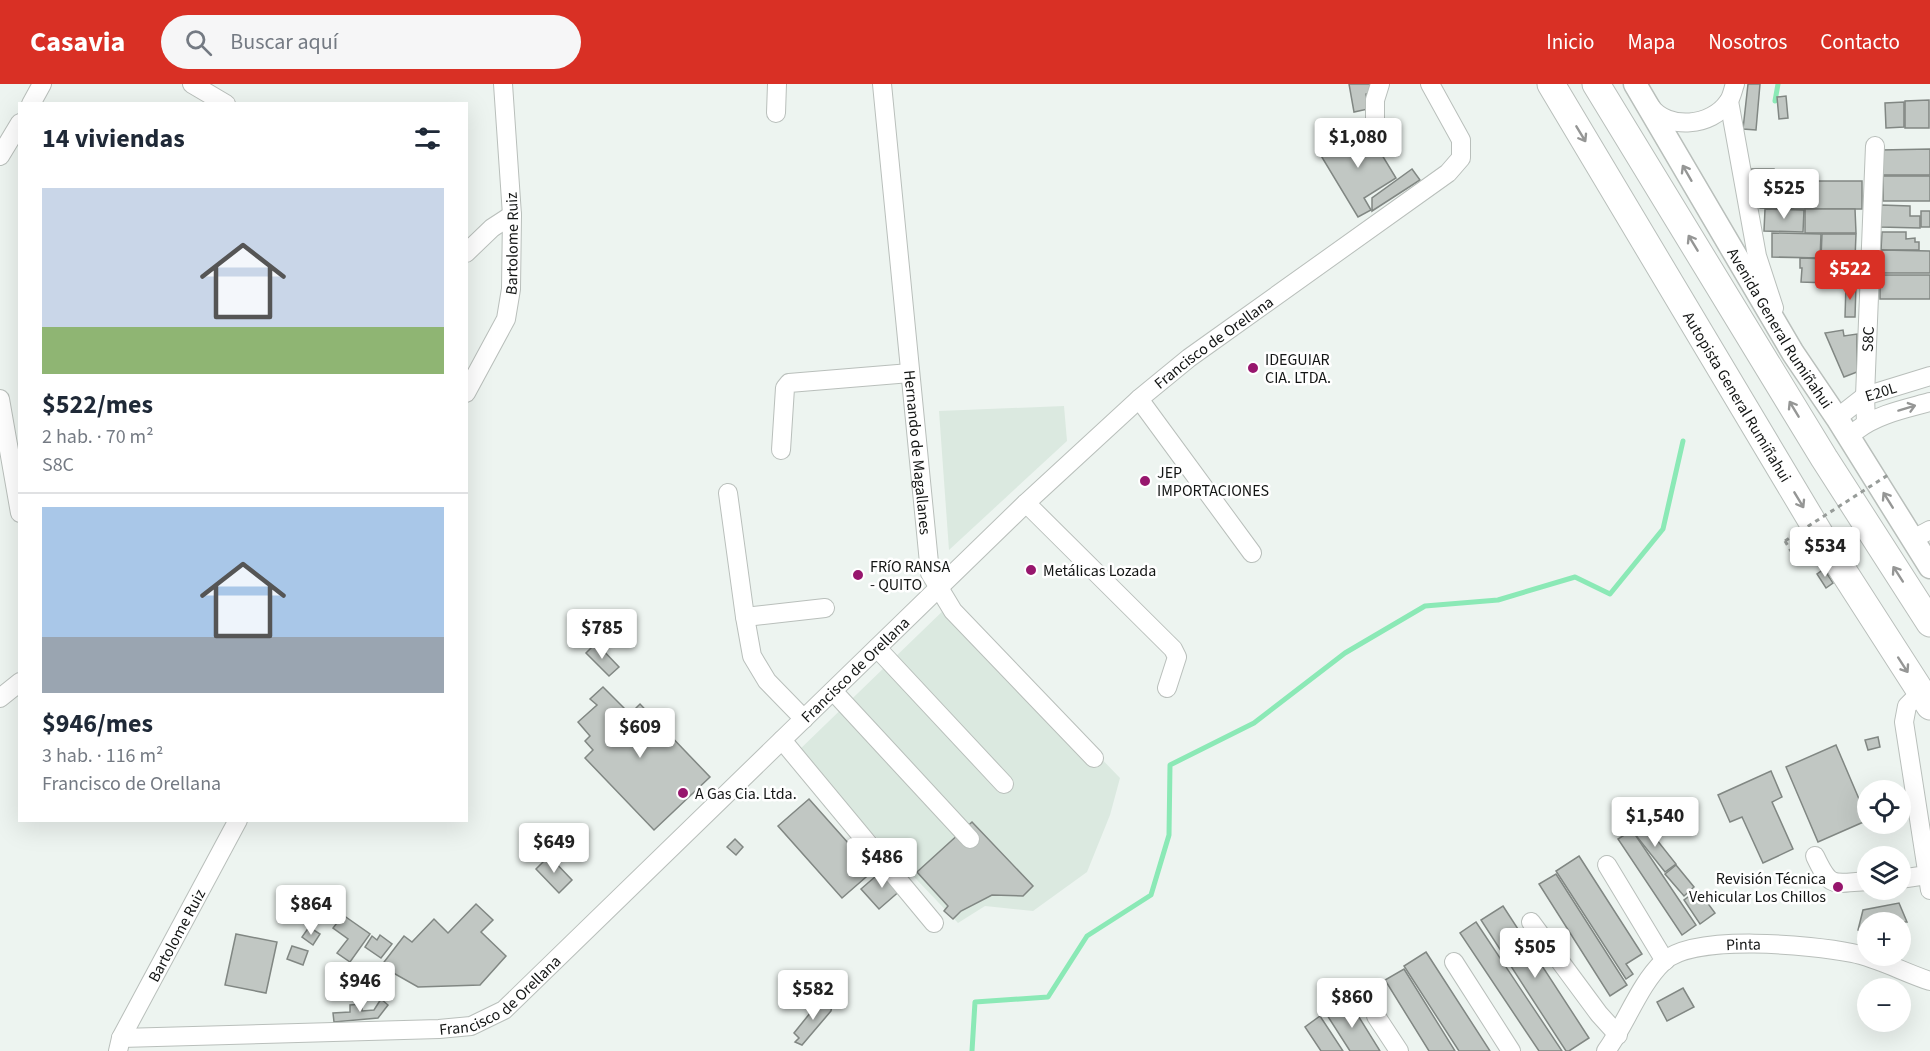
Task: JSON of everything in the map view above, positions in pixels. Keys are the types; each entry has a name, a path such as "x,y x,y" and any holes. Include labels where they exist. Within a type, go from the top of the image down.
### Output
{"highway":[{"name":"Autopista General Rumiñahui","path":"1551,84 1822,538 1926,699"},
{"path":"1596,84 1824,458 1930,623"}],"main road":[{"name":"Avenida General Rumiñahui","path":"1638,89 1793,353 1850,426 1922,534 1930,567"}],"street":[{"path":"32,102 42,84"},
{"path":"192,84 223,102"},
{"name":"Bartolome Ruiz","path":"468,389 506,319 511,288 512,215 503,84"},
{"path":"776,113 777,84"},
{"name":"Hernando de Magallanes","path":"882,84 930,573 953,611 1094,758"},
{"path":"1375,120 1375,100 1380,84"},
{"name":"Francisco de Orellana","path":"119,1045 439,1029 471,1026 504,1010 1026,503 1139,399 1189,358 1448,173 1461,158 1461,140 1430,84"},
{"path":"1638,89 1653,110 1672,121 1693,123 1713,116 1729,101 1735,84"},
{"path":"1729,101 1757,256 1772,305 1793,353"},
{"path":"0,156 18,126"},
{"name":"S8C","path":"1850,426 1865,396 1875,146"},
{"path":"468,251 492,228 512,215"},
{"path":"781,450 785,388 789,383 910,374"},
{"name":"E20L","path":"1850,426 1865,396 1930,376"},
{"path":"0,399 18,502"},
{"path":"1139,399 1252,553"},
{"name":"E20L","path":"1850,426 1930,402"},
{"path":"728,493 752,656 767,681 804,719"},
{"path":"1026,503 1173,649 1177,657 1167,688"},
{"path":"745,617 825,608"},
{"path":"877,648 1004,784"},
{"path":"0,698 18,684"},
{"path":"833,691 970,839"},
{"path":"1911,880 1929,882 1904,722 1907,706 1926,699"},
{"path":"782,740 934,922"},
{"name":"Bartolome Ruiz","path":"119,1045 236,822"},
{"path":"1815,856 1827,879 1838,884 1857,882"},
{"path":"1607,865 1665,961"},
{"path":"1531,922 1599,1014 1618,1035"},
{"name":"Pinta","path":"1606,1051 1618,1035 1650,978 1665,961 1682,952 1724,944 1787,944 1854,954 1930,981"},
{"path":"1454,962 1511,1051"},
{"path":"1376,1016 1399,1051"}],"path":[{"path":"1794,556 1785,540 1888,475"}],"shaded area":[{"path":"1064,406 1067,441 949,550 939,411"},
{"path":"951,603 1120,778 1110,815 1087,872 1033,911 985,906 958,923 796,753"}],"building":[{"path":"1349,84 1370,84 1371,93 1366,94 1368,109 1354,112"},
{"path":"1748,84 1760,84 1756,130 1743,129"},
{"path":"1786,96 1788,118 1779,119 1777,97"},
{"path":"1929,100 1929,128 1905,128 1905,101"},
{"path":"1904,102 1904,127 1886,128 1885,103"},
{"path":"1365,127 1396,178 1364,198 1371,210 1358,217 1320,154"},
{"path":"1930,149 1930,175 1881,175 1881,150"},
{"path":"1412,169 1420,180 1372,211 1372,198"},
{"path":"1751,169 1774,169 1774,176 1793,176 1792,209 1760,208"},
{"path":"1883,176 1930,176 1930,201 1883,201"},
{"path":"1793,181 1862,181 1862,209 1793,209"},
{"path":"1881,205 1910,206 1910,216 1920,216 1920,228 1880,227"},
{"path":"1765,209 1804,210 1803,232 1764,231"},
{"path":"1805,209 1855,209 1856,233 1805,233"},
{"path":"1921,211 1930,211 1930,227 1921,227"},
{"path":"1882,232 1906,232 1906,239 1915,238 1915,242 1919,242 1919,250 1881,250"},
{"path":"1772,233 1821,234 1820,258 1772,257"},
{"path":"1822,234 1856,234 1855,259 1821,258"},
{"path":"1882,250 1930,251 1930,273 1882,273"},
{"path":"1800,258 1857,260 1856,284 1801,282"},
{"path":"1880,275 1930,275 1930,299 1880,299"},
{"path":"1846,284 1856,285 1855,317 1845,317"},
{"path":"1843,330 1844,336 1857,334 1857,372 1844,377 1825,333"},
{"path":"1824,569 1833,583 1826,588 1817,574"},
{"path":"596,643 619,667 609,676 586,653"},
{"path":"603,687 630,714 640,704 710,777 654,830 585,758 593,750 585,741 590,736 578,722 597,705 590,699"},
{"path":"1878,737 1880,747 1868,750 1865,740"},
{"path":"1836,745 1857,794 1857,825 1818,842 1786,767"},
{"path":"1771,771 1782,797 1772,802 1793,849 1763,863 1742,817 1730,822 1718,795"},
{"path":"809,799 873,871 842,898 778,826"},
{"path":"972,822 1033,886 1023,896 992,895 961,911 953,919 944,911 948,906 917,872"},
{"path":"1645,825 1676,864 1665,872 1634,833"},
{"path":"1632,830 1696,925 1682,935 1618,839"},
{"path":"735,839 743,847 736,855 727,847"},
{"path":"549,856 572,880 559,893 536,869"},
{"path":"1579,856 1642,954 1626,964 1633,974 1626,979 1556,871"},
{"path":"1676,865 1694,887 1684,896 1665,874"},
{"path":"884,869 902,889 879,909 861,889"},
{"path":"1556,874 1627,985 1610,996 1539,884"},
{"path":"1698,890 1715,913 1700,924 1684,900"},
{"path":"1899,903 1903,912 1862,912 1863,910"},
{"path":"476,904 493,920 481,932 506,956 480,985 418,987 381,966 404,936 412,942 434,919 448,933"},
{"path":"1503,906 1589,1038 1569,1051 1566,1051 1481,920"},
{"path":"343,915 370,934 350,962 337,953 348,939 333,928"},
{"path":"1476,922 1562,1051 1539,1051 1460,933"},
{"path":"309,927 320,934 313,945 302,937"},
{"path":"236,934 277,942 266,993 225,985"},
{"path":"380,935 392,944 381,958 365,947 372,936 377,940"},
{"path":"292,946 308,951 303,965 287,959"},
{"path":"1426,952 1490,1051 1459,1051 1404,966"},
{"path":"1404,969 1455,1051 1429,1051 1385,980"},
{"path":"1683,988 1694,1007 1667,1021 1657,1002"},
{"path":"823,997 832,1004 831,1011 802,1045 795,1042 799,1038 794,1033"},
{"path":"381,999 388,1005 378,1018 334,1022 333,1013 350,1012 350,1005 362,1004 362,1011 374,1010"},
{"path":"1349,1001 1380,1051 1350,1051 1327,1015"},
{"path":"1320,1016 1343,1051 1321,1051 1305,1027"}],"waterway":[{"path":"1775,101 1778,84"},
{"path":"972,1051 975,1002 1048,997 1087,936 1151,895 1169,835 1170,765 1254,723 1345,653 1425,606 1498,600 1575,577 1610,594 1663,529 1683,441"}],"place":[{"name":"IDEGUIAR CIA. LTDA.","path":"1253,368"},
{"name":"JEP IMPORTACIONES","path":"1145,481"},
{"name":"Metálicas Lozada","path":"1031,570"},
{"name":"FRíO RANSA - QUITO","path":"858,575"},
{"name":"A Gas Cia. Ltda.","path":"683,793"},
{"name":"Revisión Técnica Vehicular Los Chillos","path":"1838,887"}]}
